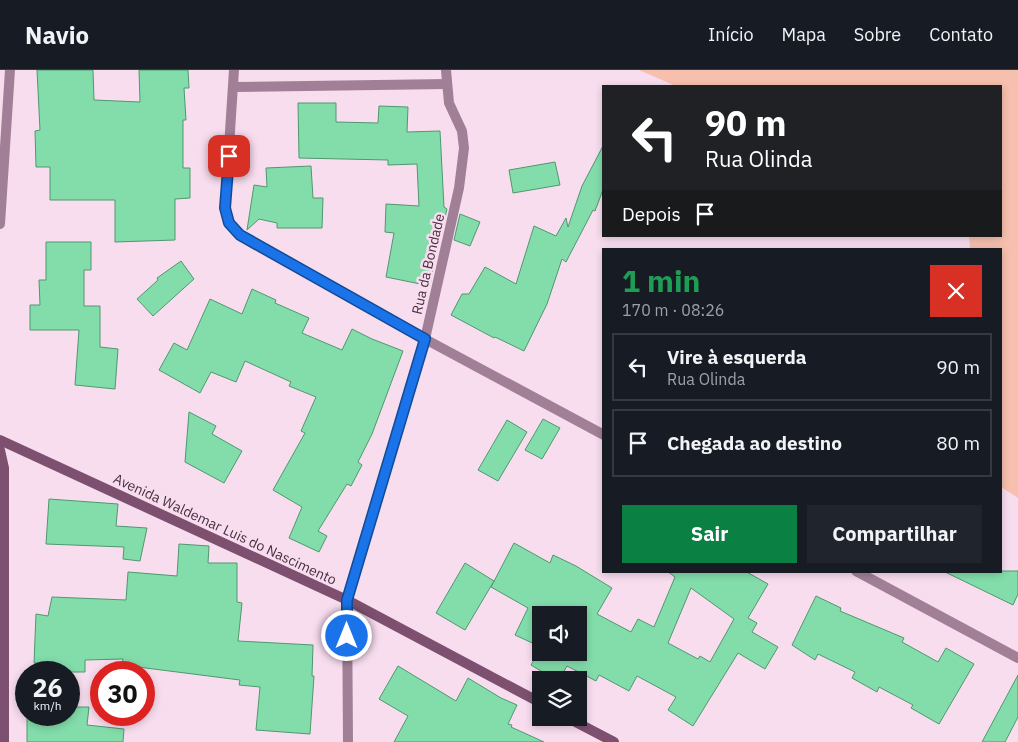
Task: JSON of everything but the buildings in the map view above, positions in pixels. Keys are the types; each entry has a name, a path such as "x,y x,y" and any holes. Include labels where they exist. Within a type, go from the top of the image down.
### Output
{"main road":[{"name":"Avenida Waldemar Luis do Nascimento","path":"0,440 347,600 532,699"},
{"path":"0,450 4,468 4,742"},
{"path":"583,726 614,742"}],"street":[{"path":"0,224 10,70"},
{"path":"234,70 225,208 229,223 240,235 425,339 602,434"},
{"name":"Rua da Bondade","path":"348,742 347,600 425,339 459,188 464,148 462,131 449,103 446,70"},
{"path":"233,87 447,84"},
{"path":"860,573 1018,658"}],"shaded area":[{"path":"639,70 1018,70 1018,498 1002,488 1002,248 970,248 969,237 1002,237 1002,85 674,85"}],"route":[{"path":"229,156 225,208 229,223 240,235 425,339 347,600 347,636"}]}
